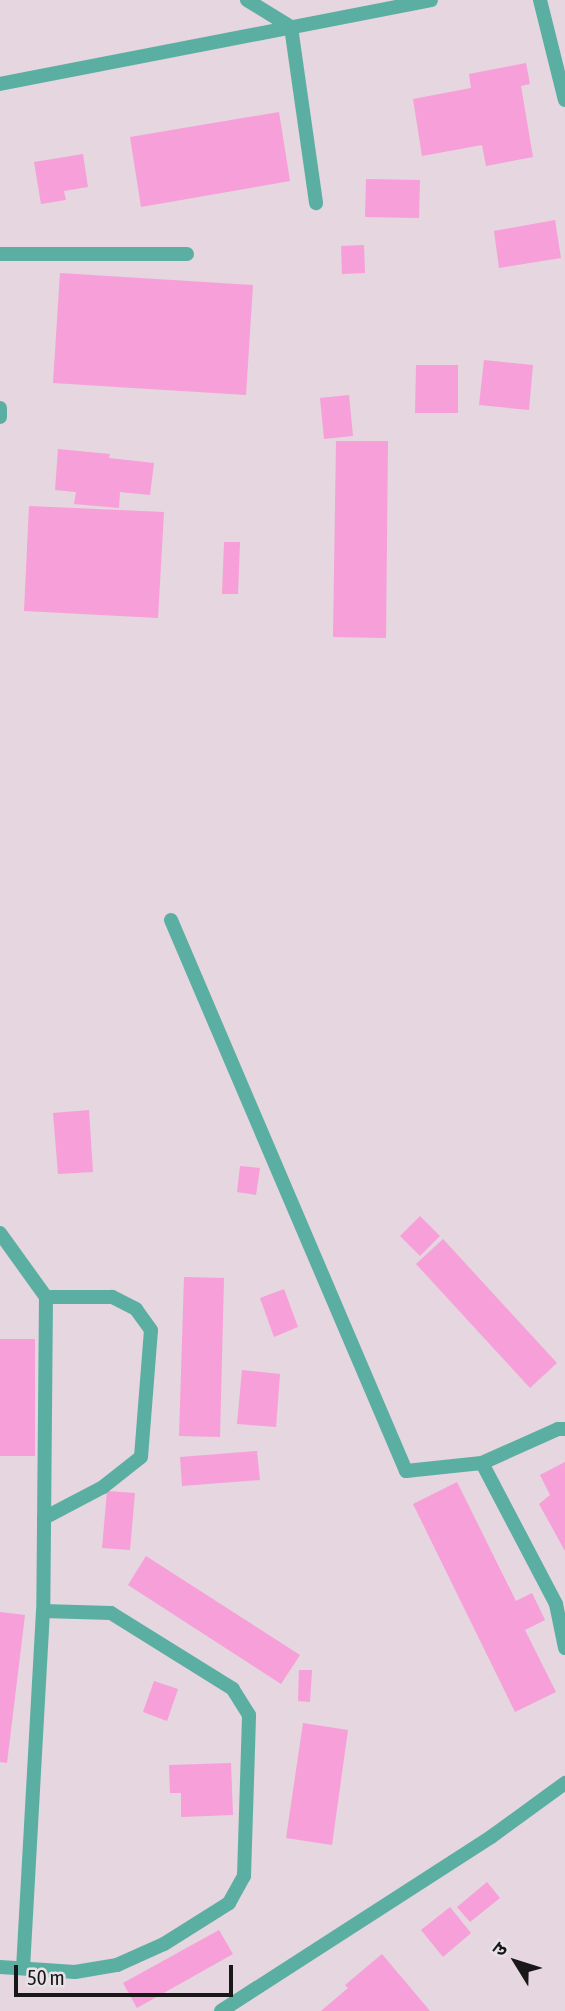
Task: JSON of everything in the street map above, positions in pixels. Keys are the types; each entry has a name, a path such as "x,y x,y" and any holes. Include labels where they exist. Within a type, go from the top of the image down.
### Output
{"lane":[{"path":"247,0 291,27"},
{"path":"0,84 431,0"},
{"path":"540,0 565,100"},
{"path":"291,27 316,203"},
{"path":"0,254 187,254"},
{"path":"0,408 0,417"},
{"path":"170,920 406,1471 482,1463 558,1429 565,1429"},
{"path":"0,1233 46,1297 43,1611 23,1967"},
{"path":"44,1518 103,1486 141,1457 151,1330 136,1309 112,1297 46,1297"},
{"path":"482,1463 556,1604 565,1648"},
{"path":"0,1966 75,1972 117,1965 164,1944 229,1903 243,1875 249,1715 233,1689 111,1613 43,1611"},
{"path":"221,2011 491,1837 565,1783"}],"shaded area":[{"path":"0,0 565,0 565,2011 0,2011"}],"building":[{"path":"526,63 530,84 521,86 533,157 486,166 482,145 422,156 413,99 471,88 469,74"},
{"path":"279,112 290,181 141,207 130,137"},
{"path":"83,154 88,187 64,191 66,200 41,204 34,162"},
{"path":"366,179 420,180 419,218 365,217"},
{"path":"555,220 561,258 499,268 494,231"},
{"path":"364,245 365,273 342,274 341,246"},
{"path":"60,273 253,285 246,395 53,383"},
{"path":"484,360 533,365 529,410 479,405"},
{"path":"416,365 458,365 458,413 415,413"},
{"path":"349,395 353,436 324,439 320,398"},
{"path":"336,441 388,441 386,638 333,637"},
{"path":"58,449 110,454 109,458 154,463 150,495 120,492 119,508 74,504 76,492 55,490"},
{"path":"29,506 164,512 158,618 24,611"},
{"path":"224,542 240,542 238,594 222,594"},
{"path":"89,1110 93,1172 58,1174 53,1113"},
{"path":"240,1166 260,1168 256,1195 237,1192"},
{"path":"420,1216 440,1236 420,1256 400,1236"},
{"path":"443,1239 557,1363 530,1388 416,1264"},
{"path":"184,1277 224,1278 220,1437 179,1436"},
{"path":"284,1289 298,1327 274,1337 260,1298"},
{"path":"0,1339 35,1339 35,1456 0,1456"},
{"path":"242,1370 280,1374 276,1427 237,1424"},
{"path":"257,1451 260,1480 182,1486 180,1457"},
{"path":"565,1462 565,1551 539,1504 550,1495 540,1475"},
{"path":"457,1482 516,1601 532,1593 545,1620 525,1630 556,1692 515,1712 413,1504"},
{"path":"107,1491 135,1493 130,1550 102,1548"},
{"path":"146,1556 300,1655 281,1684 128,1585"},
{"path":"0,1612 25,1615 7,1763 0,1762"},
{"path":"299,1670 312,1670 310,1702 298,1701"},
{"path":"154,1681 178,1689 167,1721 143,1712"},
{"path":"303,1723 348,1730 332,1845 286,1838"},
{"path":"231,1763 233,1815 181,1817 181,1793 170,1793 169,1765"},
{"path":"487,1882 500,1898 470,1922 457,1907"},
{"path":"450,1907 471,1933 443,1957 421,1930"},
{"path":"219,1930 233,1954 137,2008 123,1983"},
{"path":"382,1954 430,2011 321,2011 348,1988 345,1985"}]}
